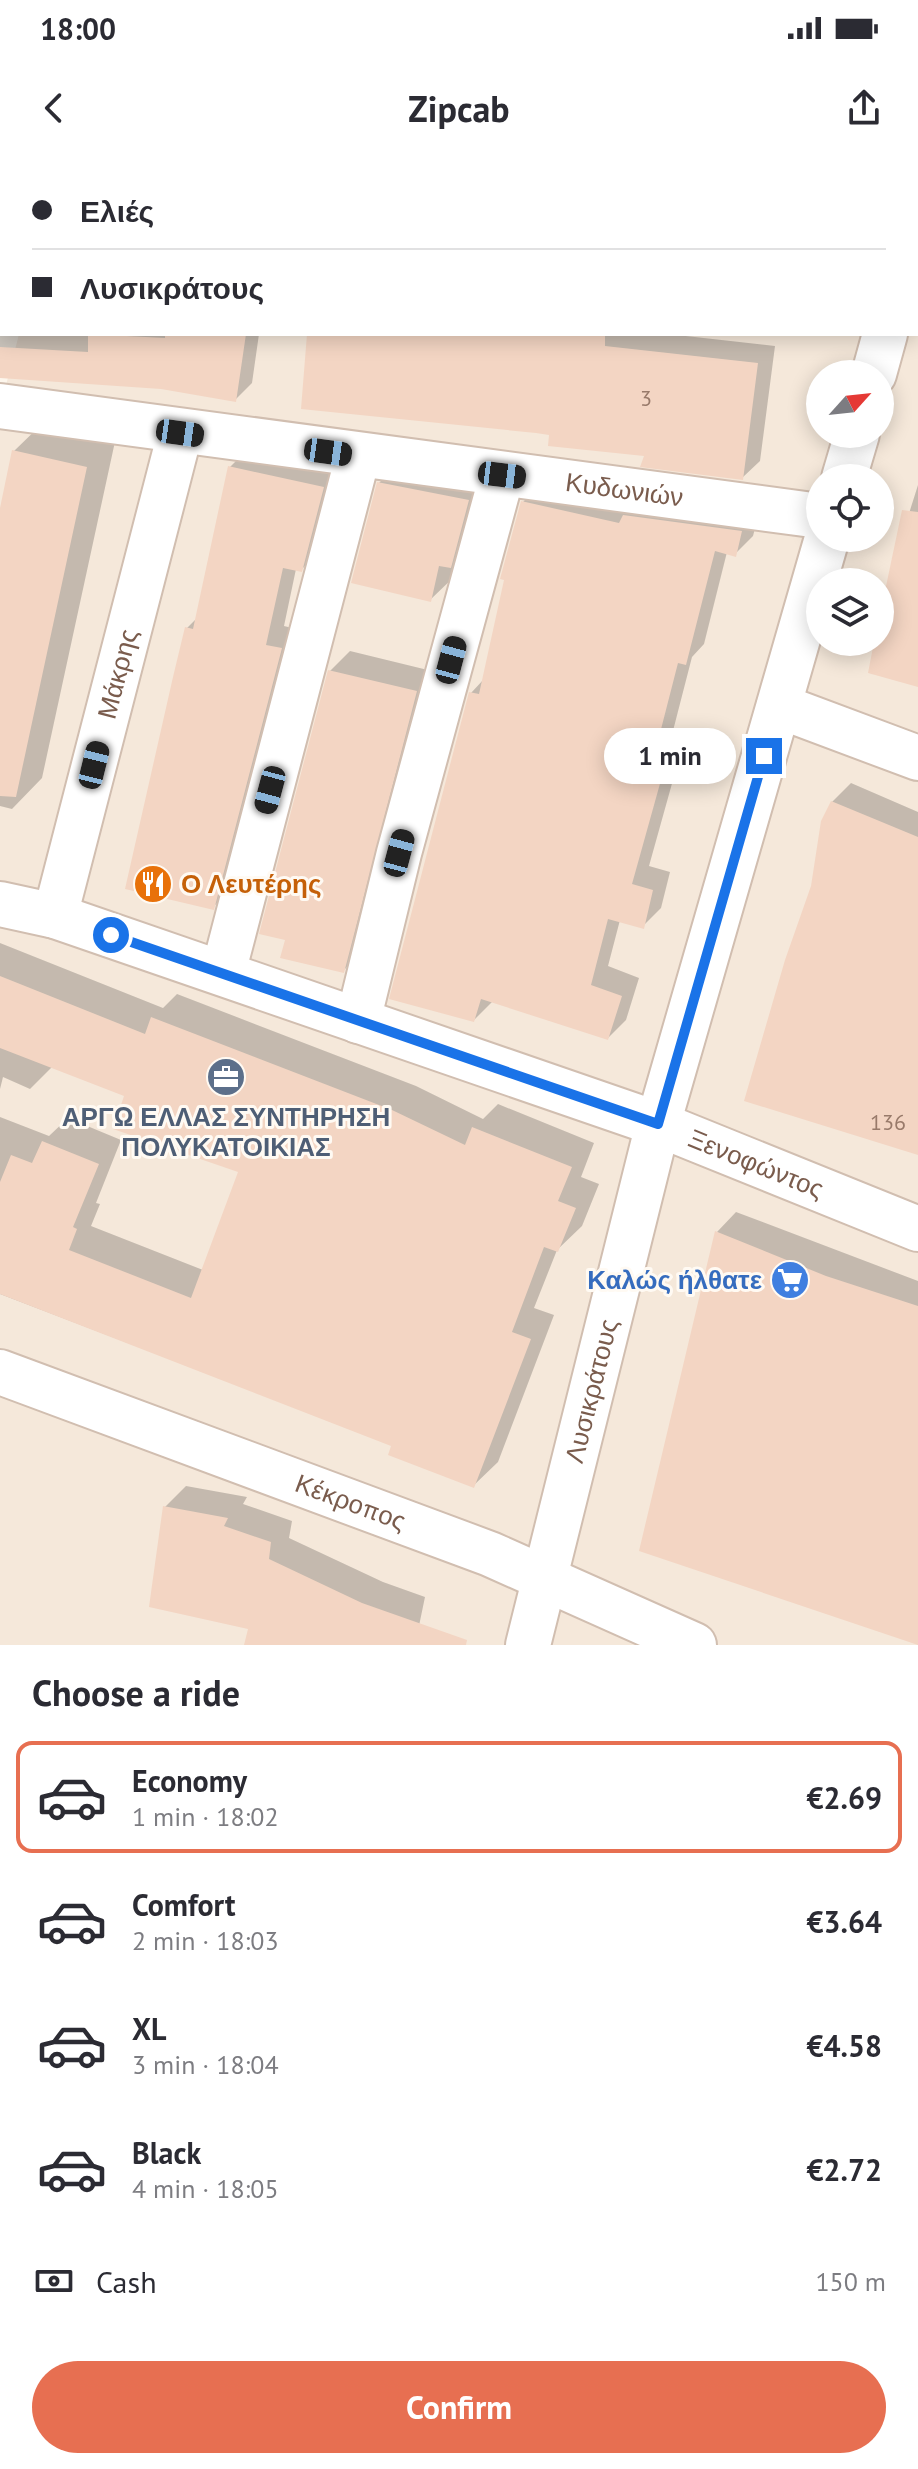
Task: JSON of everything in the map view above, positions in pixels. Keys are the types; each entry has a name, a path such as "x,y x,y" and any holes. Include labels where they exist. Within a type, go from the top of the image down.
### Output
{"street":[{"path":"878,360 884,336"},
{"name":"Κυδωνιών","path":"0,406 180,433 806,514"},
{"name":"Μάκρης","path":"55,916 180,433"},
{"path":"223,973 358,456"},
{"path":"358,1021 399,853 502,475"},
{"name":"Λυσικράτους","path":"528,1645 658,1124 823,552"},
{"path":"779,706 918,758"},
{"name":"Ξενοφώντος","path":"0,904 55,916 658,1124 918,1229"},
{"name":"Κέκροπος","path":"0,1372 490,1554 694,1645"}],"shaded area":[{"path":"18,336 918,336 918,1645 0,1645 0,409"}],"building":[{"path":"88,336 246,336 236,402 161,389 0,378 0,347 88,352"},
{"path":"307,336 605,336 605,346 758,363 743,480 640,467 644,456 548,446 549,435 301,409"},
{"path":"12,450 87,467 16,797 0,796 0,508"},
{"path":"228,466 324,487 302,572 283,568 266,645 282,648 214,910 125,889 185,627 193,629"},
{"path":"377,482 469,500 451,568 439,566 431,602 351,583"},
{"path":"521,501 619,523 623,515 742,531 736,557 715,551 686,665 678,663 649,776 661,780 632,884 653,890 644,929 608,919 591,985 622,996 608,1040 481,999 474,1022 389,999 469,692 479,694 504,580 500,579"},
{"path":"902,510 918,512 918,687 868,673 871,656 894,656 894,568 890,568"},
{"path":"328,670 417,691 344,973 280,958 285,940 259,934"},
{"path":"831,801 918,837 918,1155 744,1101 785,960 811,886 821,821"},
{"path":"0,976 145,1034 151,1017 392,1110 465,1145 472,1127 572,1167 558,1201 576,1208 558,1252 544,1247 512,1332 531,1339 474,1488 388,1455 391,1446 0,1294 0,1182 11,1155 32,1163 42,1141 99,1164 73,1227 77,1229 69,1250 191,1298 238,1172 113,1129 124,1096 0,1048"},
{"path":"715,1231 826,1276 918,1306 918,1645 639,1551"},
{"path":"163,1506 228,1518 224,1526 271,1542 269,1559 362,1603 467,1640 466,1645 244,1645 248,1629 149,1607"}],"place":[{"name":"Ο Λευτέρης","path":"153,884"},
{"name":"ΑΡΓΩ ΕΛΛΑΣ ΣΥΝΤΗΡΗΣΗ ΠΟΛΥΚΑΤΟΙΚΙΑΣ","path":"226,1077"},
{"name":"Καλώς ήλθατε","path":"790,1280"}],"route":[{"path":"111,935 658,1124 764,756"}]}
